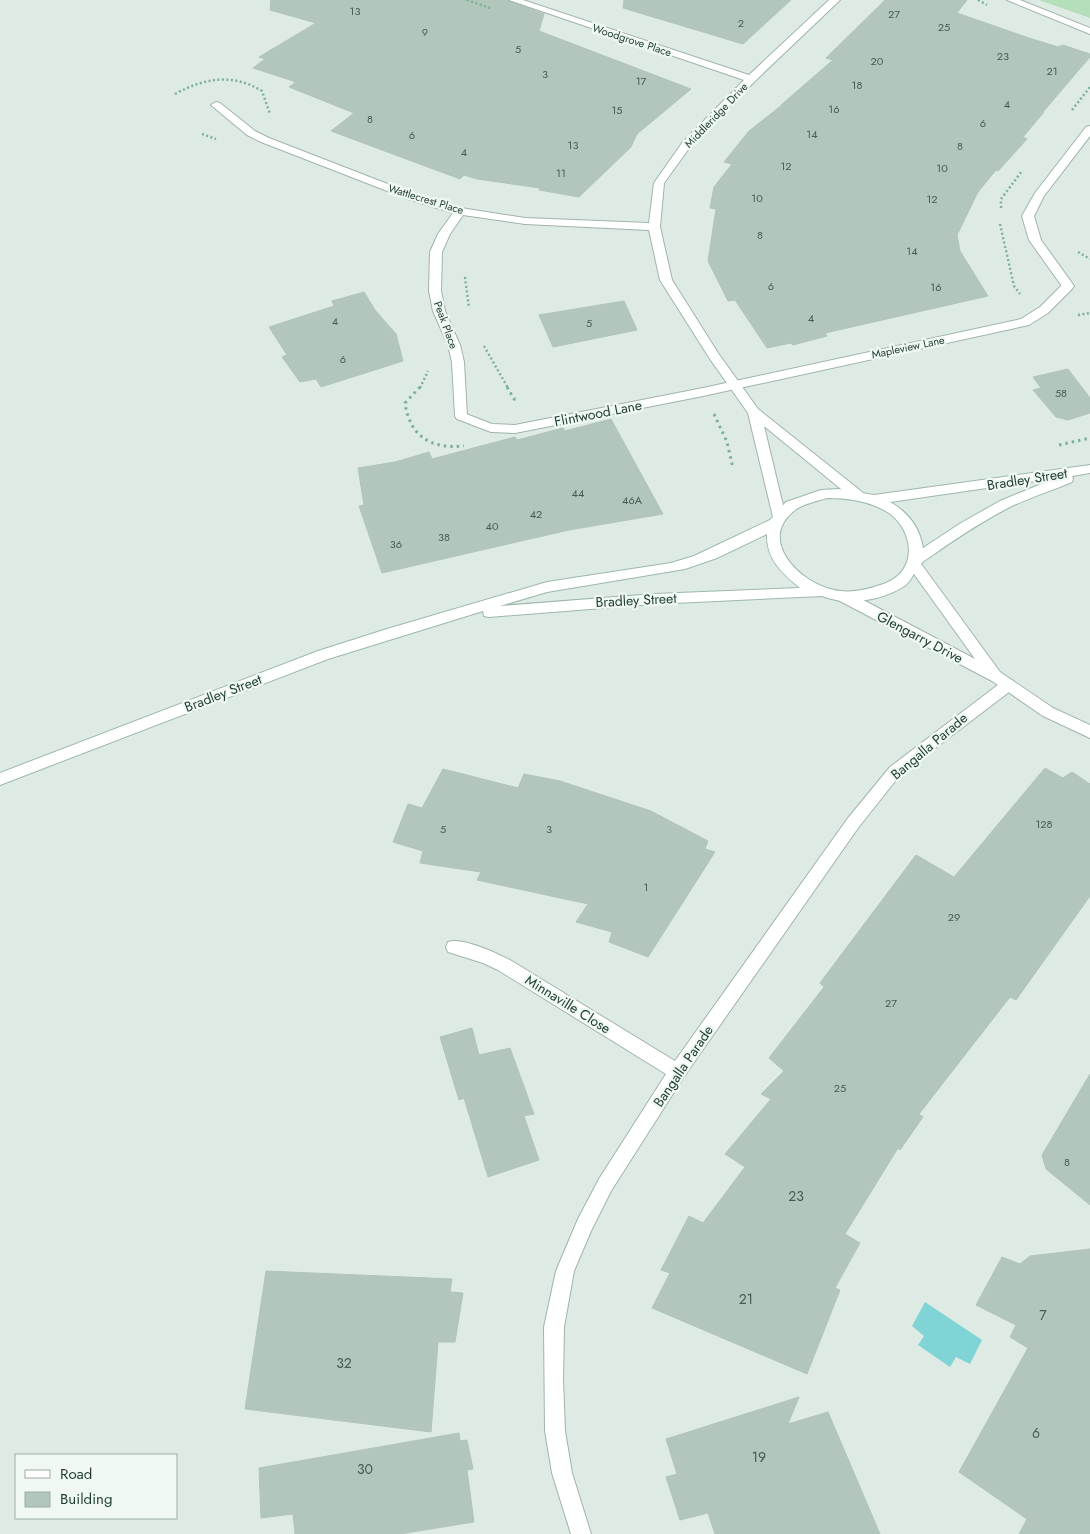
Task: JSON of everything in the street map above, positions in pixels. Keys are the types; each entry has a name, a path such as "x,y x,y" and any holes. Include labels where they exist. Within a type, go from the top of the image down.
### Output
{"street":[{"name":"Woodgrove Place","path":"514,0 751,79"},
{"name":"Middleridge Drive","path":"835,0 751,79 686,145 659,183 654,227 666,280 714,356 754,412 857,495"},
{"path":"1012,0 1090,30"},
{"name":"Wattlecrest Place","path":"216,106 251,133 265,140 412,197 460,211 525,221 654,227"},
{"name":"Mapleview Lane","path":"735,385 1025,322 1044,310 1068,286 1034,240 1028,216 1039,195 1090,129"},
{"name":"Peak Place","path":"460,211 444,234 436,252 435,291 439,311 454,345 458,362 461,416"},
{"name":"Flintwood Lane","path":"461,416 491,428 516,429 735,385"},
{"name":"Middleridge Drive","path":"754,412 777,520"},
{"name":"Bradley Street","path":"874,500 1090,471"},
{"name":"Bradley Street","path":"915,562 966,526 1005,504 1090,471"},
{"path":"826,494 857,495 874,500 890,509 908,526 916,546 915,562 904,578 888,589 859,596 843,596 824,592 795,578 784,568 773,546 772,534 777,520 786,509 810,496 826,494"},
{"name":"Bradley Street","path":"0,779 323,655 547,587 671,568 691,563 711,556 777,520"},
{"name":"Glengarry Drive","path":"915,562 1002,681"},
{"name":"Bradley Street","path":"449,616 581,603 824,592"},
{"name":"Glengarry Drive","path":"843,596 1002,681 1048,712 1090,732"},
{"name":"Bangalla Parade","path":"581,1534 562,1473 555,1431 554,1327 565,1271 584,1225 606,1185 677,1072 853,823 895,771 1002,681"},
{"name":"Minnaville Close","path":"454,947 487,956 677,1072"}],"path":[{"path":"467,0 494,9"},
{"path":"175,94 200,82 218,79 245,82 262,91 266,98 267,109 272,118"},
{"path":"202,134 220,140"},
{"path":"1077,251 1090,259"},
{"path":"465,275 470,314"},
{"path":"483,344 514,399 523,401"},
{"path":"428,368 428,374 416,392 405,403 405,417 414,433 432,444 454,448 473,445"},
{"path":"703,392 727,442 733,468"}],"green space":[{"path":"1039,0 1090,0 1090,18"}],"water":[{"path":"925,1302 982,1340 970,1364 956,1357 950,1367 918,1345 924,1336 912,1326"}],"building":[{"path":"271,0 507,0 544,14 539,31 691,89 637,134 631,147 579,197 539,190 540,188 477,179 464,175 460,179 331,131 354,113 289,87 296,82 253,68 265,59 259,57 316,23 270,10"},
{"path":"624,0 791,0 743,44 623,8"},
{"path":"885,0 967,0 957,13 1058,47 1063,45 1090,54 1090,57 1023,137 1027,139 998,171 996,170 978,192 957,235 960,251 988,296 825,333 827,336 793,345 791,343 767,348 735,300 728,301 708,261 716,209 710,208 714,187 732,164 724,162 749,131 833,60 826,58"},
{"path":"364,292 375,310 396,334 403,361 321,387 316,379 300,382 282,357 287,355 269,327 334,306 332,301"},
{"path":"624,301 637,330 553,347 539,315"},
{"path":"1068,369 1090,398 1090,413 1068,420 1056,417 1033,390 1041,388 1033,377"},
{"path":"611,419 663,514 569,530 382,573 359,506 364,505 358,468 395,462 429,452 432,459 515,437 517,440 563,428 565,431"},
{"path":"1045,768 1063,778 1072,772 1090,784 1090,896 1016,1000 1010,997 919,1114 923,1117 900,1150 898,1148 845,1234 860,1243 835,1288 840,1290 807,1374 652,1308 670,1273 661,1270 689,1216 703,1223 745,1167 725,1154 771,1099 761,1094 784,1071 769,1058 824,987 820,983 916,855 954,877"},
{"path":"443,769 518,788 524,774 560,781 651,811 708,841 705,849 715,852 648,957 609,942 612,932 576,922 588,904 477,880 481,872 420,863 423,851 393,842 408,804 422,808"},
{"path":"472,1028 479,1055 510,1048 534,1114 524,1116 539,1160 488,1177 464,1098 459,1100 440,1037"},
{"path":"1090,1074 1090,1205 1046,1169 1042,1155"},
{"path":"1090,1249 1090,1534 1019,1534 1027,1519 959,1472 1028,1348 1010,1337 1016,1325 976,1305 1002,1257 1020,1264 1030,1256"},
{"path":"266,1271 452,1279 450,1292 463,1293 455,1342 438,1342 431,1432 245,1409"},
{"path":"799,1397 788,1424 828,1412 880,1534 715,1534 708,1513 680,1520 666,1477 677,1474 666,1439"},
{"path":"459,1433 460,1441 467,1440 473,1469 467,1470 474,1522 400,1534 295,1534 293,1514 261,1518 259,1468"}]}
